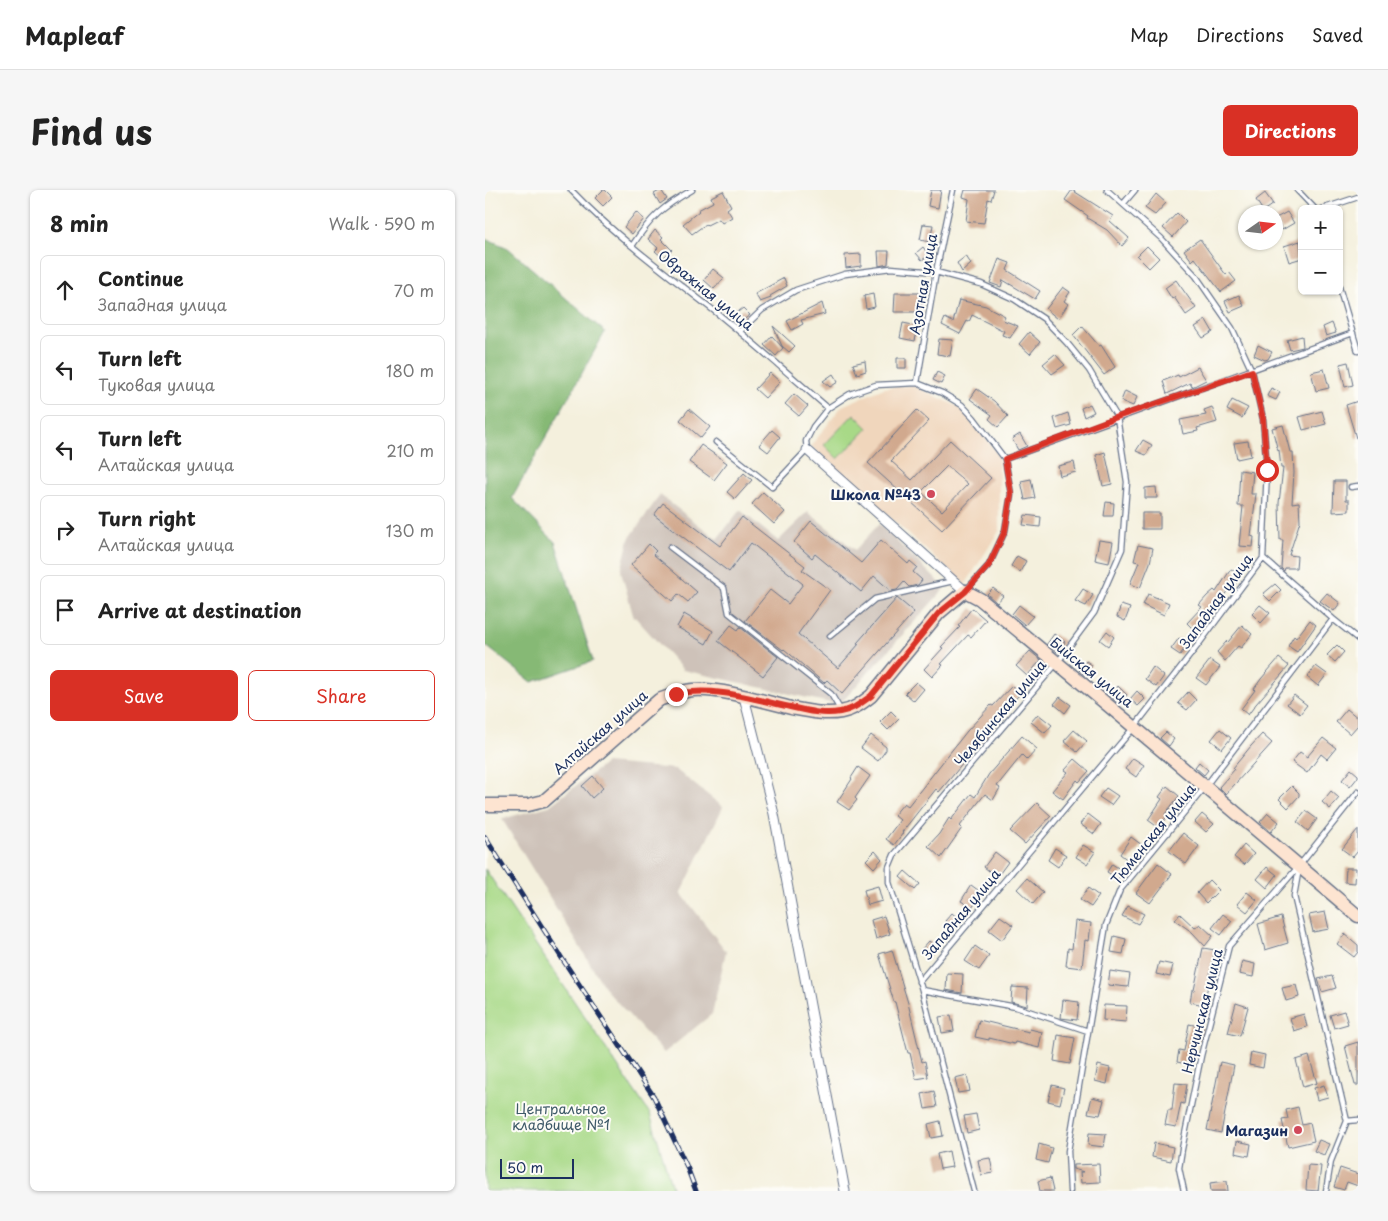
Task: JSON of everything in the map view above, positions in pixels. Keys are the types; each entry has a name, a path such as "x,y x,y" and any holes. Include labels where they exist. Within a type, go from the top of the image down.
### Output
{"street":[{"name":"Бийская улица","path":"807,450 965,592 980,599 1135,726 1205,788 1358,916"},
{"name":"Алтайская улица","path":"485,805 528,804 544,801 659,700 676,694 693,690 713,691 809,712 841,712 857,707 871,696 939,613 965,592"},
{"path":"744,697 774,814 845,1191"}],"lane":[{"name":"Овражная улица","path":"571,190 585,206 632,246 740,332 828,408"},
{"path":"632,246 648,223 669,203 692,190"},
{"name":"Азотная улица","path":"917,383 936,272 953,190"},
{"name":"Западная улица","path":"919,982 1135,726 1263,558 1267,470 1263,419 1252,371 1232,328 1196,276 1161,238 1124,203 1107,190"},
{"path":"1124,203 1135,190"},
{"path":"1297,190 1311,205"},
{"path":"1334,205 1358,197"},
{"name":"Челябинская улица","path":"740,332 762,310 796,290 845,274 891,268 936,272 981,284 1014,299 1044,319 1089,370 1117,417 1127,482 1122,549 1094,612 1057,663 894,855 889,867 889,882 922,990 974,1191"},
{"path":"1341,295 1358,351"},
{"path":"1005,459 1353,333"},
{"name":"Алтайская улица","path":"807,450 806,441 813,427 828,408 850,394 876,385 917,383 942,393 962,405 1005,459 1011,494 1005,531 989,565 965,592"},
{"path":"716,442 772,488 807,450"},
{"path":"1351,487 1358,486"},
{"path":"670,547 723,588 729,614 831,694 841,712"},
{"path":"1263,558 1358,639"},
{"path":"830,636 875,599 953,581"},
{"name":"Тюменская улица","path":"1070,1191 1068,1151 1106,926 1120,890 1205,788 1333,619"},
{"name":"Нерчинская улица","path":"1184,1191 1179,1168 1182,1149 1201,1056 1229,946 1299,866 1358,792"},
{"path":"1299,866 1294,896 1347,1121 1331,1161 1326,1191"},
{"path":"922,990 1016,1007 1088,1031"},
{"path":"1347,1121 1358,1120"}],"shaded area":[{"name":"Школа №43","path":"912,385 963,409 999,456 999,531 965,585 811,446 842,406 884,388"},
{"path":"660,495 717,539 740,510 778,541 808,512 855,550 879,524 945,588 839,705 683,670 633,615 621,571 629,539"},
{"path":"606,763 675,769 723,807 681,893 726,951 712,1014 664,1053 606,990 502,819 549,806"}],"green space":[{"path":"485,238 508,248 605,332 512,498 555,542 593,661 532,682 485,645"},
{"path":"854,414 868,428 838,459 824,445"},
{"name":"Центральное кладбище №1","path":"485,869 650,1114 673,1191 485,1191"}],"building":[{"path":"603,190 612,197 603,206 595,198"},
{"path":"661,190 667,199 660,204 654,194"},
{"path":"931,190 941,190 938,208 928,206"},
{"path":"965,190 994,190 991,200 988,199 984,223 966,221 969,199 963,197"},
{"path":"1072,190 1113,216 1110,221 1129,238 1122,246 1107,230 1087,218 1088,216 1065,200"},
{"path":"723,191 731,206 727,209 732,217 722,223 719,219 706,224 692,234 683,224 698,210 713,202 711,197"},
{"path":"1265,193 1273,204 1259,205 1256,200"},
{"path":"1156,194 1166,203 1155,215 1145,208"},
{"path":"636,212 644,219 632,234 624,227"},
{"path":"1287,212 1294,223 1283,229 1283,214"},
{"path":"1177,213 1186,222 1173,237 1163,228"},
{"path":"923,224 933,225 930,242 920,240"},
{"path":"655,230 663,237 661,239 672,250 663,258 655,251 658,248 648,239"},
{"path":"1200,239 1226,275 1229,272 1236,281 1221,292 1195,258 1192,261 1184,250"},
{"path":"1298,242 1298,259 1289,262 1284,246"},
{"path":"1147,246 1159,258 1149,268 1137,256"},
{"path":"923,247 929,255 922,260 916,253"},
{"path":"878,251 889,251 888,264 879,266"},
{"path":"861,254 861,266 846,268 845,255"},
{"path":"966,256 971,264 962,272 957,263"},
{"path":"999,259 1010,263 1007,270 1040,291 1035,299 1003,280 1001,287 990,283"},
{"path":"713,269 724,278 714,289 704,280"},
{"path":"784,278 787,286 770,296 771,298 760,302 755,294"},
{"path":"1176,280 1196,308 1186,315 1174,297 1172,299 1165,288"},
{"path":"1063,287 1070,292 1064,301 1068,304 1058,319 1046,309"},
{"path":"895,293 922,293 921,312 894,312"},
{"path":"873,294 875,307 866,309 864,296"},
{"path":"1239,295 1244,306 1230,312 1225,301"},
{"path":"959,300 986,306 1005,316 1003,320 1018,326 1010,338 1002,335 1004,331 972,315 960,334 942,325 945,318 953,322"},
{"path":"822,303 825,314 801,320 803,324 792,330 787,321"},
{"path":"743,308 750,315 742,321 734,315"},
{"path":"1206,320 1213,332 1203,338 1195,327"},
{"path":"903,323 918,326 915,341 900,338"},
{"path":"1332,323 1336,333 1326,336 1323,327"},
{"path":"773,326 795,346 789,352 782,346"},
{"path":"1082,326 1099,346 1101,345 1115,367 1104,375 1073,335"},
{"path":"1029,332 1040,342 1030,354 1019,344"},
{"path":"772,336 783,348 776,356 764,345"},
{"path":"1302,336 1303,347 1290,350 1287,340"},
{"path":"939,339 953,340 950,356 937,354"},
{"path":"1258,345 1272,352 1268,359 1265,360 1254,355"},
{"path":"1055,354 1065,365 1052,374 1043,364"},
{"path":"897,358 906,358 906,368 897,368"},
{"path":"865,361 866,371 857,374 853,364"},
{"path":"1348,362 1353,385 1345,387 1340,364"},
{"path":"1198,367 1206,380 1192,387 1190,383 1167,394 1163,381 1178,375 1179,377"},
{"path":"1324,369 1329,388 1316,391 1311,372"},
{"path":"937,372 945,376 941,384 933,380"},
{"path":"770,373 780,382 765,398 755,389"},
{"path":"833,374 838,382 830,387 823,381"},
{"path":"1271,388 1280,392 1276,400 1267,396"},
{"path":"977,389 994,401 1008,416 998,427 989,419 992,415 970,399"},
{"path":"1125,391 1137,397 1133,406 1121,401"},
{"path":"794,394 808,406 799,416 785,404"},
{"path":"1232,400 1248,408 1242,418 1227,410"},
{"path":"1358,401 1358,438 1356,438 1346,405"},
{"path":"1090,404 1094,412 1084,417 1081,408"},
{"path":"1212,407 1217,422 1197,428 1198,431 1183,434 1180,420 1206,415 1204,410"},
{"path":"689,409 710,427 701,438 680,420"},
{"path":"917,410 929,421 891,461 912,480 950,440 991,478 942,530 868,463","holes":["947,466 968,484 942,511 921,492"]},
{"path":"1322,411 1326,424 1303,430 1299,417"},
{"path":"1068,413 1071,425 1057,429 1054,418"},
{"path":"1283,425 1290,452 1293,452 1292,503 1299,502 1300,521 1289,555 1297,556 1296,568 1285,568 1284,571 1281,568 1283,540 1280,540 1279,503 1283,468 1281,468 1279,450 1272,428"},
{"path":"772,430 780,437 768,452 759,445"},
{"path":"1020,434 1027,446 1018,450 1012,439"},
{"path":"1143,440 1152,445 1146,455 1136,451"},
{"path":"1248,441 1251,456 1237,459 1234,443"},
{"path":"701,445 727,463 714,480 689,462"},
{"path":"1105,452 1112,484 1103,486 1096,455"},
{"path":"1074,462 1076,472 1060,476 1058,466"},
{"path":"1240,470 1253,472 1251,494 1256,494 1251,536 1254,537 1253,547 1239,546 1243,506 1238,506"},
{"path":"744,473 752,480 735,499 727,492"},
{"path":"1031,479 1035,498 1025,500 1021,481"},
{"path":"1334,481 1346,481 1346,500 1349,500 1349,511 1333,512"},
{"path":"1156,487 1157,498 1145,498 1145,488"},
{"path":"763,492 785,512 774,524 752,504"},
{"path":"1106,502 1114,503 1113,516 1104,516"},
{"path":"663,503 720,546 742,517 805,566 802,570 830,590 798,634 838,668 859,644 857,643 897,598 914,612 842,694 827,680 824,683 784,649 745,621 770,590 788,604 803,584 751,543 729,572 654,515"},
{"path":"1142,513 1160,513 1160,529 1142,529"},
{"path":"1025,515 1041,517 1040,527 1023,525"},
{"path":"811,521 861,563 881,540 908,564 910,561 917,567 913,572 922,580 918,585 909,587 904,582 897,590 891,591 874,576 861,592 815,554 812,558 794,542"},
{"path":"1099,540 1113,542 1109,563 1095,560"},
{"path":"649,544 656,551 653,554 697,592 688,602 678,594 672,601 631,565"},
{"path":"1138,545 1153,548 1150,563 1140,588 1130,584 1139,562 1134,561"},
{"path":"1017,556 1026,561 1020,572 1011,566"},
{"path":"1231,569 1241,575 1232,589 1230,588 1195,631 1187,623 1202,607 1199,605 1207,596 1214,590 1216,592"},
{"path":"1275,584 1281,590 1270,601 1263,594"},
{"path":"993,588 1003,596 997,603 987,594"},
{"path":"1083,589 1093,595 1086,606 1075,601"},
{"path":"1327,593 1340,603 1334,611 1320,601"},
{"path":"1148,594 1169,603 1164,615 1143,605"},
{"path":"1019,605 1033,616 1025,625 1012,614"},
{"path":"1121,605 1130,608 1125,621 1117,617"},
{"path":"1260,605 1270,613 1261,623 1252,614"},
{"path":"972,608 986,620 971,637 968,635 941,664 943,665 932,677 924,669 960,627 958,626"},
{"path":"684,614 713,631 706,644 677,627"},
{"path":"1310,620 1316,625 1297,652 1288,646 1294,636 1296,638"},
{"path":"731,625 738,630 740,627 778,657 763,676 718,641"},
{"path":"1242,625 1252,634 1241,648 1238,646 1225,661 1217,652"},
{"path":"1107,631 1114,637 1108,646 1100,640"},
{"path":"1054,634 1065,642 1057,652 1047,644"},
{"path":"1179,638 1188,644 1180,655 1171,649"},
{"path":"1337,645 1344,652 1335,662 1327,655"},
{"path":"1030,651 1041,660 1027,676 1016,666"},
{"path":"1279,658 1289,666 1248,715 1241,709 1261,679"},
{"path":"1210,660 1220,667 1206,685 1196,678"},
{"path":"1086,661 1092,665 1085,675 1079,670"},
{"path":"1316,666 1327,674 1318,686 1307,677"},
{"path":"1153,667 1164,676 1156,687 1145,679"},
{"path":"916,682 924,689 914,701 905,693"},
{"path":"1012,686 1021,693 1001,714 1005,717 980,743 939,792 936,789 894,845 886,839 900,820 894,815 904,803 908,806 967,731"},
{"path":"1118,686 1127,695 1119,704 1111,697"},
{"path":"1137,691 1145,699 1138,706 1130,699"},
{"path":"1188,692 1196,700 1187,710 1178,703"},
{"path":"1294,695 1307,705 1300,714 1287,704"},
{"path":"1060,697 1071,705 1065,713 1054,704"},
{"path":"1347,709 1358,718 1358,725 1350,734 1336,722"},
{"path":"891,711 899,719 888,730 880,722"},
{"path":"1038,714 1052,725 1045,733 1031,722"},
{"path":"1220,729 1231,738 1222,749 1211,740"},
{"path":"1074,730 1087,741 1077,752 1064,741"},
{"path":"1166,732 1174,739 1169,746 1160,738"},
{"path":"1262,734 1272,743 1226,794 1219,787"},
{"path":"871,735 886,747 878,761 861,748"},
{"path":"1022,736 1037,749 1027,760 1022,755 997,786 1000,788 993,800 985,794 960,826 962,828 941,858 928,846 939,834 949,818 951,820 971,794 975,797 989,774"},
{"path":"1323,738 1336,748 1327,759 1321,754 1307,773 1292,762 1300,752 1307,757"},
{"path":"1133,758 1144,765 1136,777 1125,769"},
{"path":"1075,759 1089,771 1079,782 1077,780 1063,799 1052,791 1068,772 1065,770"},
{"path":"1199,762 1208,770 1204,775 1195,767"},
{"path":"858,767 870,776 855,798 857,800 849,810 837,802"},
{"path":"1351,769 1358,777 1350,787 1342,780"},
{"path":"593,776 603,788 592,798 582,786"},
{"path":"1167,786 1179,796 1165,814 1167,816 1159,828 1148,820 1162,799 1159,797"},
{"path":"1292,786 1299,793 1299,796 1288,808 1279,799"},
{"path":"1106,788 1118,796 1111,805 1099,797"},
{"path":"1331,791 1339,798 1330,809 1322,802"},
{"path":"1037,803 1051,816 1025,844 1010,831"},
{"path":"1306,811 1317,819 1308,831 1297,822"},
{"path":"1268,813 1279,822 1271,832 1260,822"},
{"path":"1088,814 1101,824 1094,834 1080,824"},
{"path":"1202,814 1214,824 1206,832 1195,822"},
{"path":"1358,829 1358,851 1353,857 1342,849"},
{"path":"1183,833 1199,846 1186,864 1169,851"},
{"path":"1131,837 1142,845 1129,861 1120,854"},
{"path":"1083,845 1095,852 1087,864 1076,857"},
{"path":"1244,845 1254,854 1244,865 1234,857"},
{"path":"1055,848 1066,855 1058,867 1048,860"},
{"path":"875,851 882,859 874,868 866,860"},
{"path":"995,852 1008,862 997,877 984,867"},
{"path":"1158,863 1172,874 1150,903 1136,893"},
{"path":"1112,864 1123,871 1118,879 1107,872"},
{"path":"1267,867 1277,875 1267,888 1257,879"},
{"path":"1346,868 1356,868 1355,883 1345,882"},
{"path":"905,871 920,884 915,890 900,877"},
{"path":"1027,878 1043,892 1033,904 1017,889"},
{"path":"1209,880 1219,890 1206,903 1197,893"},
{"path":"971,885 982,893 972,908 961,901"},
{"path":"878,886 882,901 868,905 864,890"},
{"path":"1088,888 1099,896 1091,907 1080,900"},
{"path":"1247,892 1257,900 1247,912 1237,904"},
{"path":"1128,906 1144,914 1138,924 1122,916"},
{"path":"1325,912 1329,929 1313,932 1309,915"},
{"path":"952,913 960,920 952,928 945,921"},
{"path":"1180,914 1195,928 1200,924 1213,936 1205,946 1192,932 1175,920"},
{"path":"1223,914 1232,921 1221,935 1212,928"},
{"path":"884,916 890,934 876,939 871,920"},
{"path":"1000,916 1013,925 1002,940 989,930"},
{"path":"1281,917 1288,943 1265,950 1258,924"},
{"path":"1075,921 1091,923 1089,941 1085,940 1082,968 1066,966 1068,948 1072,949"},
{"path":"1345,934 1358,945 1358,952 1354,957 1337,944"},
{"path":"1114,936 1126,939 1123,954 1111,952"},
{"path":"929,941 937,947 928,958 920,951"},
{"path":"975,946 989,956 979,970 965,961"},
{"path":"1203,948 1215,950 1204,1005 1190,1002"},
{"path":"892,950 908,1003 922,1062 925,1061 928,1077 916,1079 895,1002 879,954"},
{"path":"1242,961 1255,964 1253,977 1239,974"},
{"path":"1159,962 1173,965 1170,977 1156,974"},
{"path":"1110,971 1130,974 1128,987 1108,985"},
{"path":"947,973 963,974 962,993 946,990"},
{"path":"1332,976 1336,988 1322,992 1318,979"},
{"path":"1296,985 1299,997 1286,1001 1282,988"},
{"path":"1012,987 1028,988 1027,1006 1011,1002"},
{"path":"1063,1000 1079,1002 1077,1020 1061,1018"},
{"path":"1236,1003 1248,1007 1240,1036 1228,1033"},
{"path":"1104,1005 1127,1006 1126,1022 1103,1020"},
{"path":"1344,1011 1348,1024 1334,1028 1330,1015"},
{"path":"1304,1014 1307,1027 1294,1031 1290,1018"},
{"path":"951,1015 954,1031 942,1033 939,1017"},
{"path":"979,1020 1029,1032 1030,1029 1042,1032 1039,1048 1015,1042 1014,1044 975,1037"},
{"path":"1189,1024 1203,1027 1201,1040 1196,1039 1191,1065 1177,1062 1179,1050 1184,1051"},
{"path":"1058,1035 1075,1038 1070,1064 1054,1061"},
{"path":"1358,1042 1358,1085 1355,1085 1345,1046"},
{"path":"1251,1052 1265,1055 1263,1068 1249,1065"},
{"path":"1309,1056 1317,1083 1303,1087 1296,1060"},
{"path":"1220,1062 1234,1065 1221,1133 1207,1130"},
{"path":"1098,1065 1110,1068 1107,1084 1095,1081"},
{"path":"967,1075 970,1091 958,1093 955,1078"},
{"path":"1175,1083 1187,1084 1184,1104 1181,1103 1176,1127 1165,1125 1168,1110 1172,1110"},
{"path":"1052,1085 1064,1088 1060,1104 1048,1101"},
{"path":"1324,1085 1328,1097 1317,1100 1314,1088"},
{"path":"934,1091 937,1107 925,1109 922,1094"},
{"path":"1092,1097 1104,1100 1100,1115 1088,1113"},
{"name":"Магазин","path":"1298,1107 1302,1125 1310,1123 1314,1141 1288,1147 1282,1120 1288,1119 1286,1110"},
{"path":"976,1114 979,1130 967,1133 964,1116"},
{"path":"940,1121 943,1136 931,1138 928,1124"},
{"path":"1089,1133 1106,1134 1104,1147 1088,1145"},
{"path":"1319,1140 1329,1144 1324,1155 1314,1151"},
{"path":"1237,1141 1251,1144 1249,1156 1235,1153"},
{"path":"1154,1143 1173,1147 1171,1161 1152,1157"},
{"path":"1039,1144 1052,1148 1048,1163 1036,1160"},
{"path":"949,1151 952,1167 940,1169 937,1154"},
{"path":"990,1158 993,1173 981,1175 978,1160"},
{"path":"1099,1164 1100,1182 1081,1183 1080,1172 1084,1172 1073,1169 1073,1165"},
{"path":"1308,1165 1321,1166 1318,1191 1306,1190"},
{"path":"1340,1168 1358,1174 1358,1186 1347,1182 1344,1190 1334,1187"},
{"path":"1050,1178 1053,1191 1040,1191 1038,1181"},
{"path":"1227,1181 1228,1191 1211,1191 1210,1183"}],"railway":[{"path":"485,837 563,960 654,1097 687,1167 696,1191"}],"place":[{"name":"Школа №43","path":"931,494"},
{"name":"Магазин","path":"1298,1130"}],"route":[{"path":"676,694 693,690 713,691 809,712 841,712 857,707 871,696 939,613 950,602 965,592 989,565 1005,531 1011,494 1005,459 1117,417 1252,371 1263,419 1267,470"}]}
